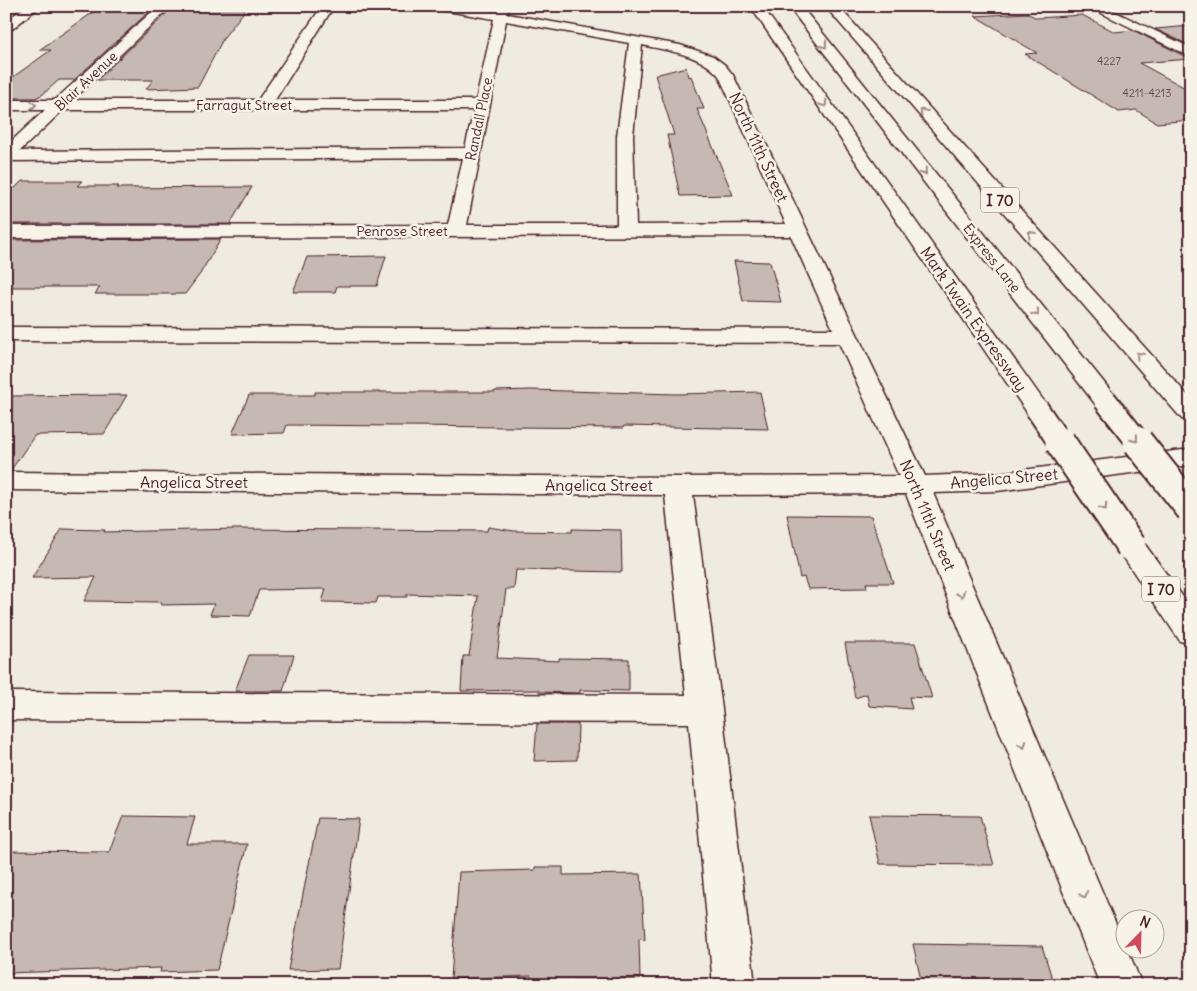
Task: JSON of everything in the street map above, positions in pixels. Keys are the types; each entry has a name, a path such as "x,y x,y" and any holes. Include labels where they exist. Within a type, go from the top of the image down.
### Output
{"main road":[{"path":"6,27 34,6"},
{"name":"Blair Avenue","path":"6,156 165,6"},
{"path":"262,105 268,99 328,6"},
{"path":"442,6 502,11 636,40 625,136 627,230"},
{"name":"Mark Twain Expressway","path":"756,6 1191,632"},
{"name":"Express Lane","path":"794,6 1191,509"},
{"name":"I 70","path":"831,6 1191,414"},
{"path":"1093,6 1191,53"},
{"name":"Randall Place","path":"456,231 502,11"},
{"name":"North 11th Street","path":"636,40 675,48 708,59 726,75 916,484 1121,985"},
{"name":"Farragut Street","path":"6,105 482,105"},
{"path":"6,156 472,153"},
{"name":"Penrose Street","path":"6,232 797,230"},
{"path":"6,334 847,336"},
{"name":"Angelica Street","path":"6,481 678,486 916,484 997,482 1191,457"},
{"path":"678,486 705,709 734,985"},
{"path":"6,706 705,709"}],"building":[{"path":"246,9 224,37 198,87 146,89 153,80 97,80 170,10"},
{"path":"151,10 74,80 59,80 42,95 35,98 6,98 6,82 51,50 39,50 95,11"},
{"path":"1027,13 1037,18 1082,15 1115,32 1133,30 1190,59 1139,63 1191,91 1191,120 1157,123 1136,110 1119,112 1025,54 1037,53 975,16"},
{"path":"1191,26 1191,46 1155,29"},
{"path":"686,67 688,77 691,76 704,109 697,109 733,195 680,196 667,135 674,135 655,75"},
{"path":"22,181 82,181 77,186 119,186 117,188 252,187 230,224 6,224 6,197"},
{"path":"221,239 200,274 185,294 95,294 100,287 6,287 6,240"},
{"path":"386,256 377,286 337,286 335,292 293,292 307,257"},
{"path":"734,261 770,262 781,302 743,301"},
{"path":"531,390 676,394 760,392 768,429 624,426 623,428 287,425 284,433 232,434 249,395 315,395 315,392 495,392"},
{"path":"127,395 104,434 35,435 11,470 6,470 6,396"},
{"path":"787,515 871,516 893,583 866,583 867,588 808,589 804,577 800,578"},
{"path":"488,527 514,531 572,532 572,529 621,530 622,572 516,570 514,589 506,589 497,658 559,661 559,658 629,659 629,691 580,690 580,693 539,692 539,690 461,691 463,656 469,656 478,596 407,594 407,597 378,597 376,603 322,602 326,589 259,590 250,616 210,615 214,604 161,605 162,602 84,601 96,577 32,578 62,529 105,530 104,532 238,529 487,531"},
{"path":"845,643 915,643 932,698 909,697 912,709 869,706 867,694 855,698"},
{"path":"249,655 294,655 283,691 235,691"},
{"path":"537,724 578,724 577,760 534,761"},
{"path":"869,815 980,816 994,865 880,864"},
{"path":"123,816 195,817 187,844 247,844 217,970 160,972 161,968 6,973 6,851 109,852"},
{"path":"318,818 359,819 338,969 288,970"},
{"path":"535,867 563,867 563,875 641,874 645,940 639,939 640,979 531,981 531,976 451,979 459,872 535,870"},
{"path":"913,944 1042,946 1054,985 922,985"}]}
